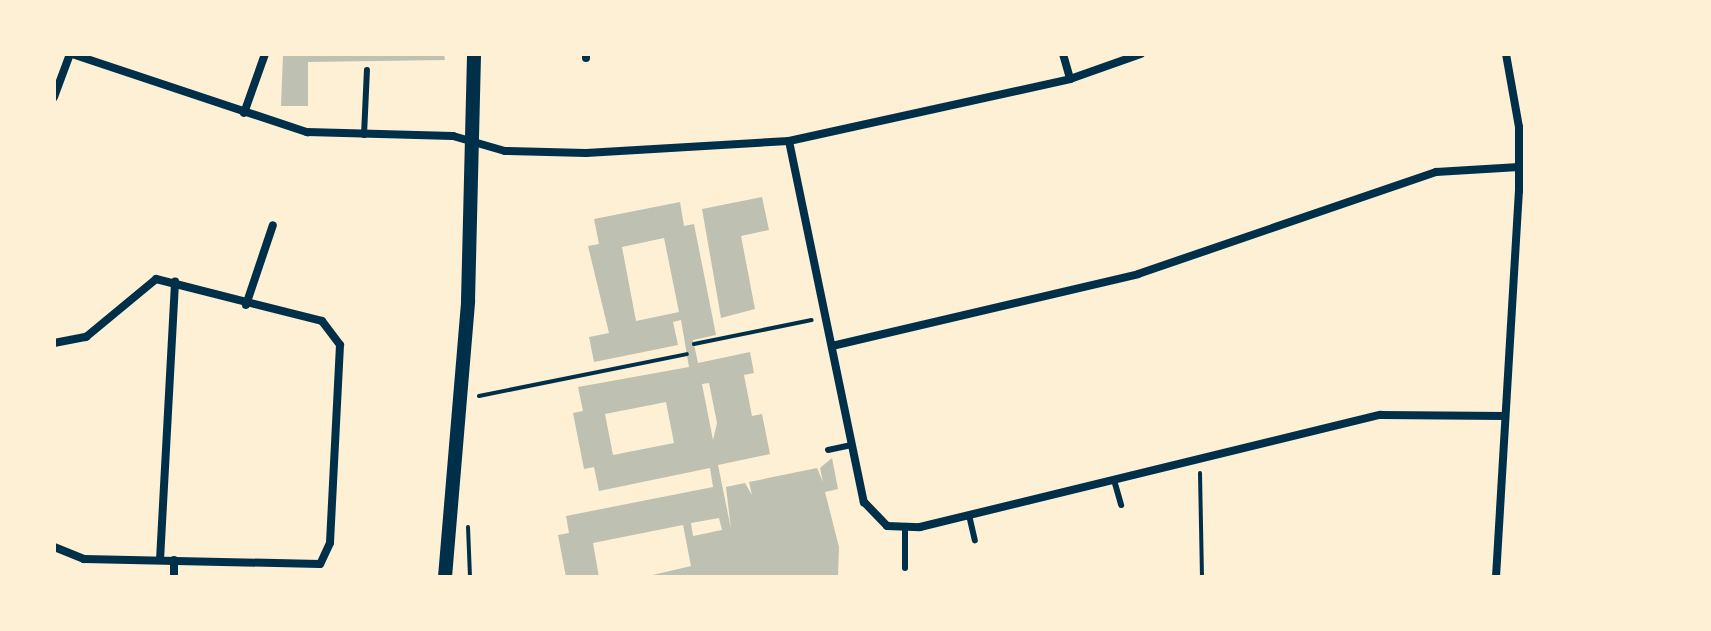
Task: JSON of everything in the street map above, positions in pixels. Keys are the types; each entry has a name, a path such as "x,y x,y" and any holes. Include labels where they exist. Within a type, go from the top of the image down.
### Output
{"street":[{"path":"54,97 71,54 244,113 319,134 586,153 789,141 1070,79 1141,54"},
{"path":"244,113 265,54"},
{"path":"445,577 476,143 474,54"},
{"path":"1063,54 1070,79"},
{"path":"1496,577 1519,167 1506,54"},
{"path":"789,141 864,502 878,521 905,529 1400,412 1504,416"},
{"path":"832,346 1138,274 1422,175 1519,167"},
{"path":"246,305 273,225"},
{"path":"160,560 175,281"},
{"path":"54,343 86,337 145,283 175,281 246,305 322,321 339,337 329,551 314,568 73,558 54,547"},
{"path":"174,560 174,577"}],"lane":[{"path":"364,135 367,70"},
{"path":"828,450 851,445"},
{"path":"1114,480 1121,505"},
{"path":"969,515 975,540"},
{"path":"905,529 905,568"}],"path":[{"path":"694,344 826,317"},
{"path":"479,396 687,354"},
{"path":"1198,459 1202,577"}],"building":[{"path":"283,54 444,54 445,60 308,62 308,106 281,106"},
{"path":"762,197 769,230 741,236 755,309 721,318 702,209"},
{"path":"680,202 684,226 694,224 716,335 693,340 698,363 750,352 754,373 744,375 752,416 762,414 770,454 718,465 731,529 726,487 745,483 752,495 749,482 817,468 823,482 820,468 832,458 838,489 825,492 839,547 838,577 644,577 691,566 683,525 593,543 599,577 566,577 558,535 569,533 566,516 713,487 710,468 599,491 594,467 584,469 573,413 583,411 578,387 689,367 681,320 673,322 678,345 594,362 589,337 609,333 588,246 599,244 594,219","holes":["664,238 679,312 636,321 622,247","709,383 717,423 713,440 702,384","666,402 674,443 613,455 605,414","719,518 722,530 693,536 691,523"]}]}
